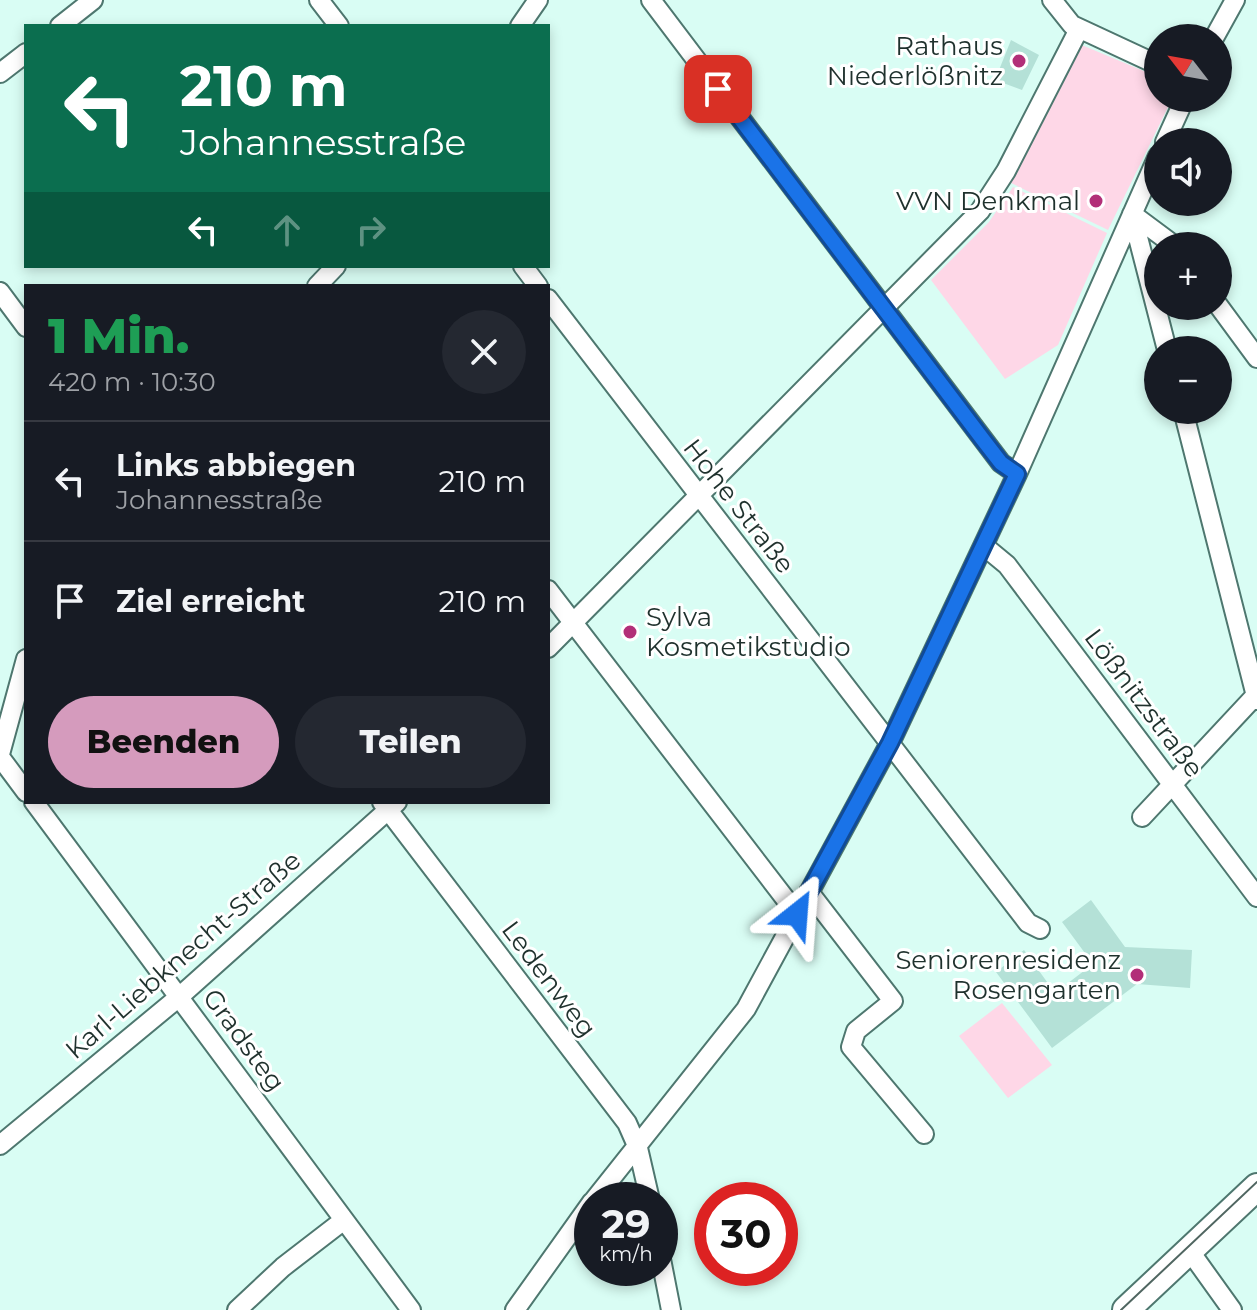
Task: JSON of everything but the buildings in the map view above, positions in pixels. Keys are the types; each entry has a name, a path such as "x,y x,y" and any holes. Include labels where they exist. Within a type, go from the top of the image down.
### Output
{"main road":[{"path":"1126,1310 1257,1187"}],"street":[{"path":"63,24 93,0"},
{"path":"319,0 337,24"},
{"path":"521,24 538,0"},
{"path":"651,0 1001,463 1017,474"},
{"path":"1222,24 1235,0"},
{"path":"1060,3 1079,29 1144,59"},
{"path":"550,646 980,211 1006,171 1079,29"},
{"path":"0,73 24,55"},
{"path":"609,1182 746,1009 890,743 1017,474 1144,187"},
{"path":"1132,214 1156,232"},
{"path":"1132,214 1163,336"},
{"path":"320,284 334,268"},
{"path":"0,292 24,324"},
{"name":"Hohe Straße","path":"550,302 1028,923 1040,929"},
{"path":"1229,320 1257,358"},
{"path":"1142,817 1256,698 1187,424"},
{"name":"Lößnitzstraße","path":"984,546 1007,565 1257,897"},
{"path":"550,593 797,914"},
{"path":"24,666 0,756 24,789"},
{"name":"Gradsteg","path":"35,804 411,1310"},
{"name":"Karl-Liebknecht-Straße","path":"0,1145 179,997 389,805"},
{"name":"Ledenweg","path":"389,805 627,1123 638,1148 646,1182"},
{"path":"809,892 893,1001 856,1031 851,1047 924,1134"},
{"path":"237,1310 283,1267 344,1220"},
{"path":"515,1310 574,1228"},
{"path":"1189,1250 1232,1310"},
{"path":"666,1286 671,1310"}],"shaded area":[{"path":"1077,43 1144,71 1144,112 1166,112 1158,128 1144,128 1144,156 1108,230 1009,182"},
{"path":"1013,187 1107,233 1058,345 1005,379 931,280 989,222"},
{"path":"1002,1003 1052,1065 1008,1098 959,1036"}],"tram line":[{"path":"1121,1310 1257,1182"}],"place":[{"name":"Rathaus Niederlößnitz","path":"1019,61"},
{"name":"VVN Denkmal","path":"1096,201"},
{"name":"Sylva Kosmetikstudio","path":"630,632"},
{"name":"Seniorenresidenz Rosengarten","path":"1137,975"}],"route":[{"path":"718,89 1001,463 1017,474 890,743 797,914"}]}
